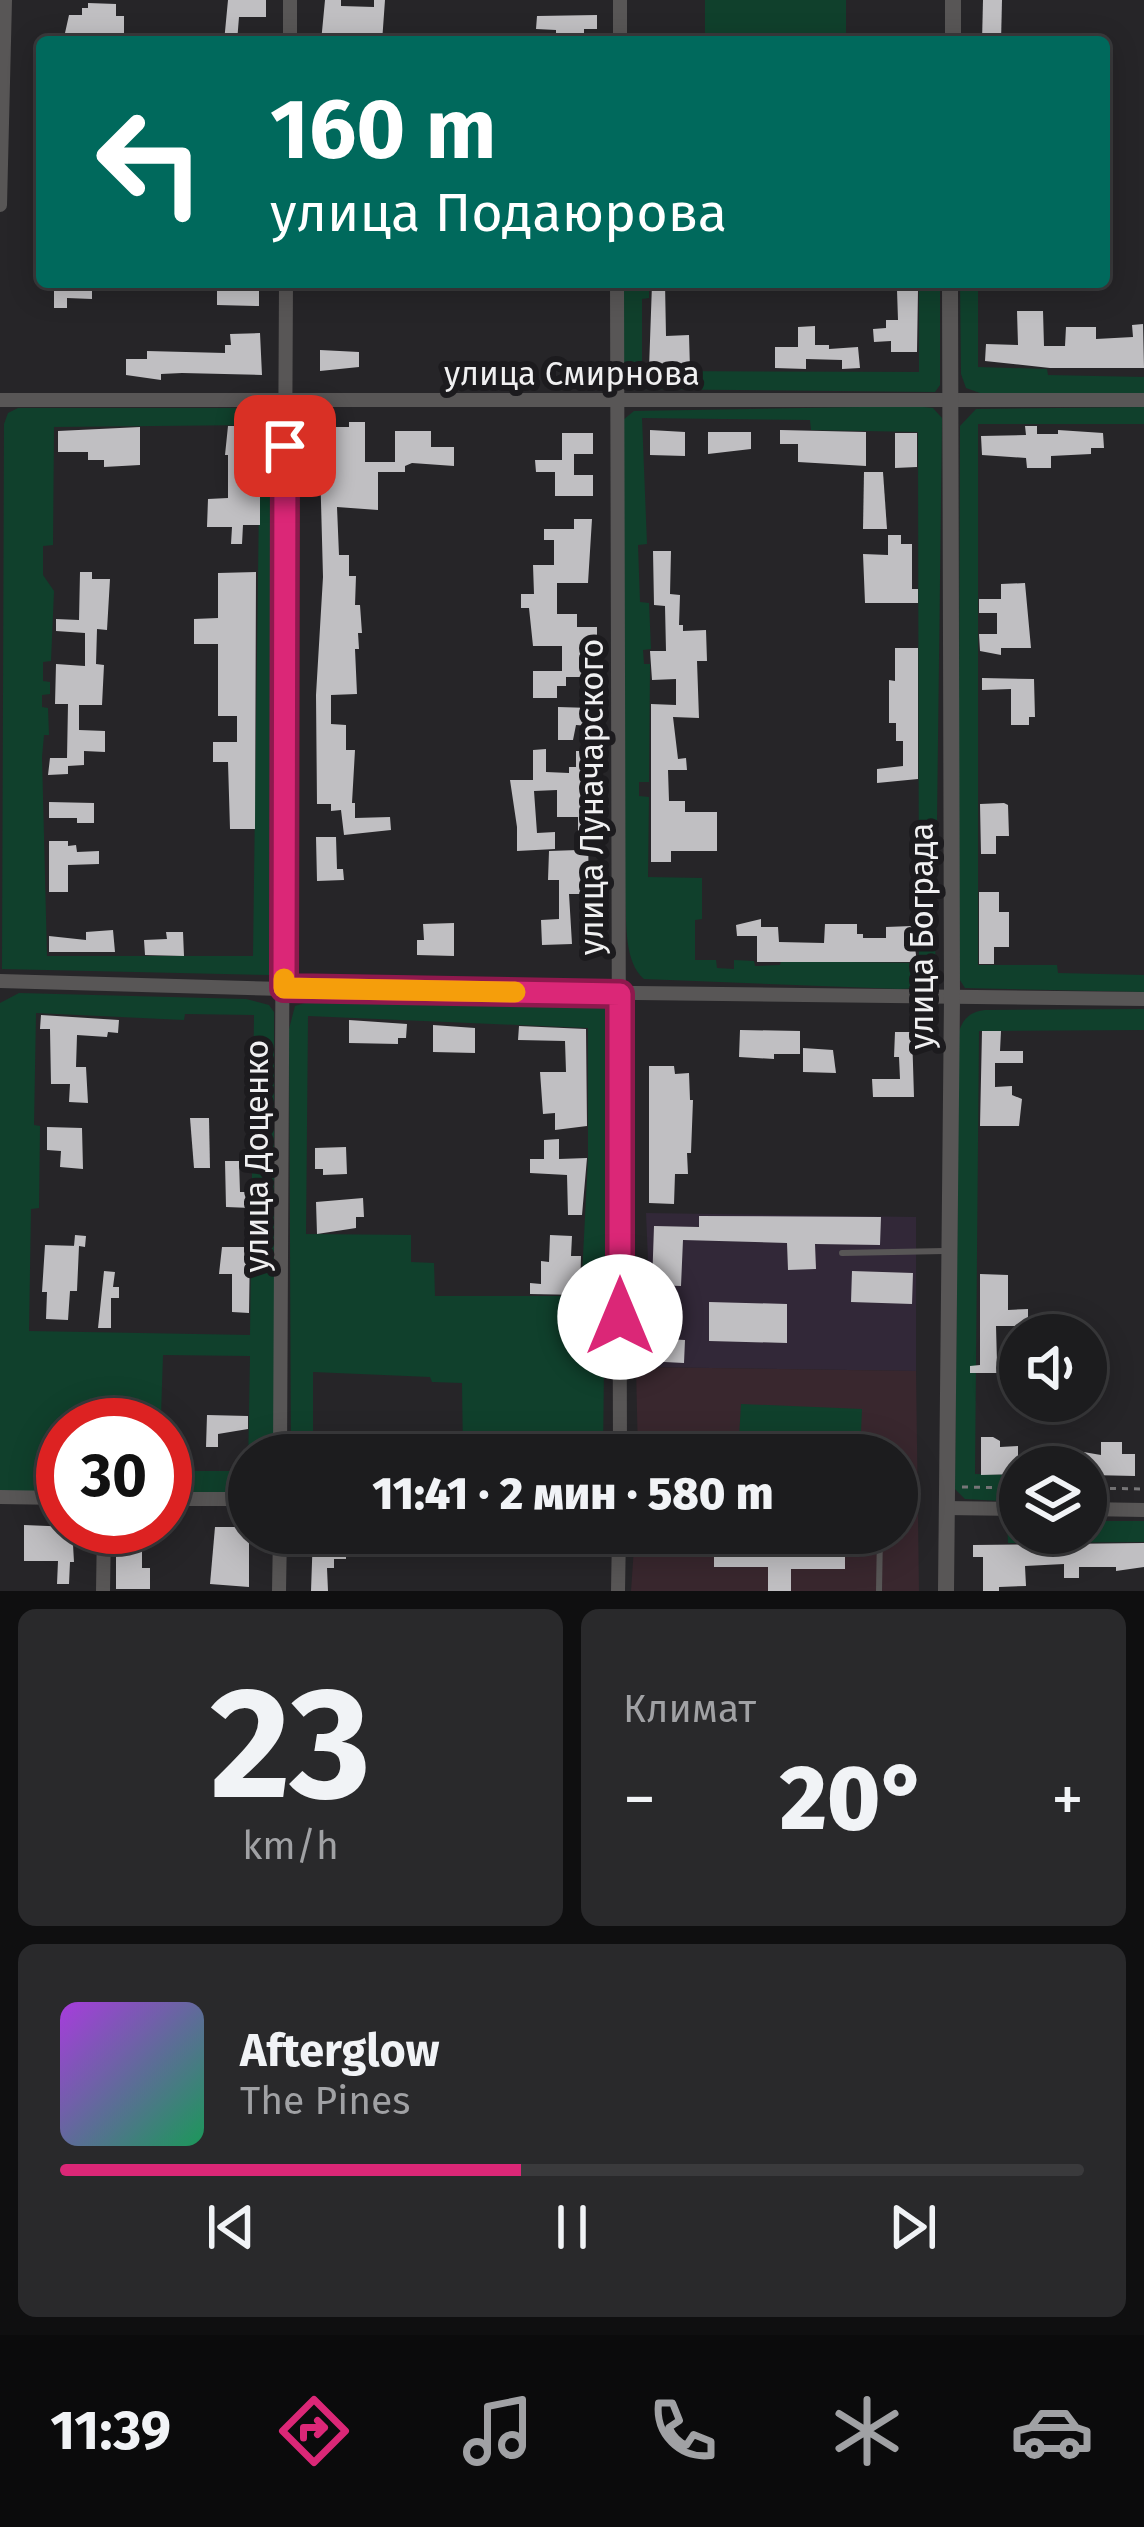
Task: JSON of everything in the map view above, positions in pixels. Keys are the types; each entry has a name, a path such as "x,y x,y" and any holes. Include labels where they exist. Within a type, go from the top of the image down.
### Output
{"street":[{"path":"0,206 4,0"},
{"path":"290,0 290,36"},
{"path":"620,0 620,36"},
{"path":"953,0 953,36"},
{"name":"улица Доценко","path":"280,1434 286,288"},
{"name":"улица Луначарского","path":"617,288 620,1434"},
{"name":"улица Бограда","path":"946,1591 952,998 950,288"},
{"name":"улица Смирнова","path":"0,400 1144,400"},
{"path":"0,981 1144,999"},
{"path":"0,1497 36,1498"},
{"path":"192,1499 228,1499"},
{"path":"946,1508 999,1509"},
{"path":"1107,1509 1144,1510"},
{"path":"103,1591 104,1554"},
{"path":"279,1591 280,1554"},
{"path":"619,1554 619,1591"}],"lane":[{"path":"842,1252 948,1251"},
{"path":"879,1591 880,1554"}],"path":[{"path":"946,1487 999,1488"},
{"path":"1107,1488 1144,1489"}],"shaded area":[{"path":"646,1213 916,1217 916,1371 636,1367 638,1285 649,1284"},
{"path":"636,1367 916,1371 917,1434 638,1434"},
{"path":"918,1518 919,1591 631,1591 634,1554 918,1554"}],"green space":[{"path":"705,0 846,0 846,36 705,36"},
{"path":"623,288 649,288 649,298 642,299 642,376 665,376 666,371 919,372 919,288 940,288 940,385 935,392 626,389 622,382"},
{"path":"960,288 978,288 978,367 1047,369 1048,375 1144,377 1144,394 980,393 966,388 961,374"},
{"path":"914,406 933,408 942,418 935,981 923,988 644,979 633,963 625,899 623,420 634,411","holes":["642,418 810,420 811,430 918,432 919,963 781,961 780,965 755,966 754,961 734,960 734,969 717,968 716,960 695,960 702,878 648,877 649,797 639,796 639,782 649,782 650,664 644,664 643,650 651,649 649,603 640,602 638,545 647,544"]},
{"path":"1144,407 1144,424 978,424 978,965 1057,965 1058,973 1144,975 1144,992 965,988 958,977 960,426 976,409"},
{"path":"18,408 269,408 277,413 276,968 270,975 2,969 4,424 8,413","holes":["260,425 253,956 47,956 42,757 44,735 49,735 48,708 42,707 42,695 50,694 50,682 43,681 43,662 51,661 54,591 43,575 43,546 53,545 54,427"]},
{"path":"19,993 246,999 269,1005 274,1012 274,1434 249,1434 250,1356 163,1355 162,1398 36,1398 36,1492 0,1493 0,1003","holes":["36,1013 184,1020 185,1014 254,1015 250,1335 29,1331 31,1209 39,1208 40,1126 34,1125"]},
{"path":"315,1000 596,1003 608,1009 603,1434 463,1434 462,1383 432,1382 430,1377 313,1372 313,1434 291,1434 289,1029 295,1006","holes":["308,1016 588,1028 581,1296 435,1296 434,1263 411,1262 411,1235 306,1234"]},
{"path":"1144,1009 1144,1030 979,1031 975,1474 999,1475 999,1501 965,1499 955,1489 959,1031 969,1016 985,1010"},
{"path":"741,1404 862,1409 861,1434 739,1434"},
{"path":"192,1471 228,1471 228,1493 192,1493"},
{"path":"1107,1521 1144,1521 1144,1542 1107,1542"}],"building":[{"path":"228,0 266,0 266,17 239,17 237,36 225,36"},
{"path":"325,0 341,0 341,6 374,7 374,0 385,0 382,36 322,36"},
{"path":"983,0 1002,0 1001,36 982,36"},
{"path":"88,3 116,4 116,16 124,16 124,34 64,36 69,15 82,15 82,8 88,8"},
{"path":"597,15 597,29 584,29 584,35 556,36 556,30 536,29 537,16"},
{"path":"54,288 92,288 92,299 67,298 67,308 54,308"},
{"path":"217,288 259,288 259,306 217,305"},
{"path":"652,288 665,288 666,336 689,335 690,369 649,369"},
{"path":"897,290 918,290 917,352 891,352 891,341 874,342 873,329 886,328 886,320 898,320"},
{"path":"1017,311 1043,311 1044,346 1065,346 1066,327 1096,327 1096,339 1133,337 1132,325 1143,324 1144,368 1050,368 985,361 986,344 1018,345"},
{"path":"815,326 815,345 858,347 860,368 842,369 842,360 806,359 806,369 775,368 775,347 798,347 798,327"},
{"path":"260,333 262,375 161,374 161,380 126,375 126,359 147,359 147,351 225,353 225,345 231,345 230,334"},
{"path":"320,350 359,352 359,367 320,371"},
{"path":"349,422 365,422 365,462 395,462 395,431 431,431 431,447 454,447 454,466 412,463 405,466 405,472 378,472 378,510 337,507 339,555 349,555 349,576 356,576 355,605 360,605 362,633 358,633 359,649 355,649 357,694 331,695 331,724 346,725 346,750 355,750 355,818 390,817 391,830 344,835 341,810 317,804 316,695 323,577 319,427 349,427"},
{"path":"228,426 260,426 260,525 243,525 242,544 231,544 232,527 207,527 208,499 228,498"},
{"path":"1025,426 1037,426 1037,434 1058,434 1058,430 1103,433 1104,448 1091,448 1091,454 1051,456 1051,468 1027,468 1026,458 982,455 981,436 1026,435"},
{"path":"140,427 140,465 104,467 104,460 88,460 88,452 58,452 58,431"},
{"path":"650,430 685,432 685,456 650,455"},
{"path":"780,430 866,432 866,466 798,462 798,444 780,444"},
{"path":"708,432 751,432 751,449 708,454"},
{"path":"562,433 593,433 593,454 574,454 574,475 593,475 593,496 555,496 555,472 536,472 535,460 562,460"},
{"path":"895,433 917,433 917,467 895,468"},
{"path":"864,472 883,472 887,529 863,529"},
{"path":"574,519 592,519 588,583 557,583 557,614 577,614 577,627 597,627 597,638 592,638 591,677 566,677 566,686 557,686 557,698 533,698 533,671 562,671 562,646 533,646 529,608 521,608 521,594 534,594 533,565 554,565 554,540 544,540 544,529 574,529"},
{"path":"888,535 901,535 901,544 912,544 912,589 918,589 918,603 865,603 863,554 888,555"},
{"path":"653,551 671,551 670,594 680,595 683,631 706,630 707,661 697,661 699,718 673,717 678,759 686,758 687,770 668,770 669,801 685,801 685,812 717,812 717,851 671,851 671,862 651,862 651,704 676,705 676,679 652,680 650,651 666,651 665,606 654,605"},
{"path":"80,572 92,572 92,579 110,579 107,630 97,629 96,664 104,665 102,705 79,705 79,730 105,731 105,752 84,751 84,765 68,766 68,774 48,775 50,758 67,758 68,704 55,704 56,664 85,666 85,633 56,631 56,619 79,620"},
{"path":"256,572 255,829 230,829 228,762 213,762 213,742 237,742 237,716 218,716 218,644 194,644 194,619 218,618 218,573"},
{"path":"1025,583 1031,648 1001,648 1001,655 980,651 979,634 997,634 997,613 979,613 979,599 1001,599 1001,584"},
{"path":"895,648 918,648 918,779 877,783 877,769 903,766 903,741 896,741 896,723 889,723"},
{"path":"982,678 1034,679 1035,717 1029,717 1029,725 1011,725 1011,689 982,690"},
{"path":"558,707 591,708 590,726 576,725 573,740 558,740"},
{"path":"546,749 546,772 569,773 569,767 576,767 576,751 596,751 594,814 588,837 589,894 569,894 572,944 542,945 541,920 559,919 559,880 548,880 549,851 578,850 578,817 557,817 557,790 534,791 537,833 555,832 555,849 517,851 510,780 533,780 533,750"},
{"path":"49,802 94,803 94,823 49,818"},
{"path":"980,804 1008,805 1009,836 996,836 996,854 981,854"},
{"path":"316,837 336,837 337,869 343,869 344,880 317,881"},
{"path":"49,841 68,841 68,846 76,845 77,852 99,851 99,864 68,865 68,892 49,892"},
{"path":"979,892 999,892 999,912 1009,912 1009,947 994,947 994,964 979,964"},
{"path":"761,919 761,927 778,927 779,942 824,943 825,924 857,924 857,934 863,938 886,938 886,927 912,926 917,962 757,962 757,936 737,936 736,925"},
{"path":"454,923 454,956 417,955 417,940 424,940 423,924"},
{"path":"113,930 115,952 49,952 49,936 86,940 86,932"},
{"path":"166,932 183,932 184,956 145,955 144,940 167,939"},
{"path":"41,1015 119,1020 118,1033 108,1032 107,1037 77,1035 76,1067 86,1067 88,1103 69,1102 70,1084 51,1084 50,1029 40,1029"},
{"path":"349,1020 407,1024 406,1038 398,1038 398,1044 349,1043"},
{"path":"433,1025 475,1028 475,1053 433,1052"},
{"path":"519,1026 586,1029 587,1126 555,1130 555,1113 543,1114 540,1072 566,1072 565,1041 518,1040"},
{"path":"740,1030 800,1031 800,1054 774,1054 774,1059 739,1057"},
{"path":"982,1031 1001,1031 1000,1051 1023,1051 1023,1063 995,1063 995,1087 1012,1086 1012,1095 1022,1099 1019,1126 980,1126"},
{"path":"895,1032 912,1032 914,1097 873,1097 872,1079 900,1079 899,1057 894,1057"},
{"path":"803,1048 833,1050 836,1073 803,1072"},
{"path":"649,1066 674,1066 675,1074 689,1073 691,1153 687,1153 688,1174 675,1174 674,1204 649,1203"},
{"path":"190,1118 209,1118 210,1168 194,1168"},
{"path":"47,1127 82,1128 83,1169 60,1167 61,1151 47,1150"},
{"path":"559,1139 559,1159 587,1158 582,1215 568,1215 567,1175 530,1173 530,1159 544,1159 544,1140"},
{"path":"346,1147 347,1174 323,1175 323,1169 315,1169 315,1148"},
{"path":"225,1161 239,1161 240,1192 251,1192 251,1208 226,1207"},
{"path":"363,1198 364,1217 356,1217 356,1228 317,1234 316,1202"},
{"path":"699,1216 881,1217 880,1245 815,1244 816,1269 788,1270 787,1243 683,1240 681,1286 652,1285 654,1226 699,1227"},
{"path":"75,1235 86,1236 85,1247 79,1246 77,1291 70,1291 68,1320 46,1319 47,1292 42,1292 45,1245 74,1246"},
{"path":"550,1235 572,1236 571,1256 581,1256 580,1295 530,1294 530,1283 541,1284 541,1261 549,1262"},
{"path":"222,1247 250,1247 249,1313 232,1312 232,1274 219,1274"},
{"path":"104,1271 115,1272 113,1287 119,1287 119,1298 111,1298 111,1328 98,1328"},
{"path":"852,1271 913,1273 912,1304 851,1302"},
{"path":"980,1274 1008,1275 1008,1310 1028,1309 1028,1314 999,1314 999,1373 970,1373 970,1366 980,1365"},
{"path":"709,1302 787,1304 787,1343 709,1341"},
{"path":"647,1309 666,1310 665,1339 685,1340 684,1363 645,1361"},
{"path":"207,1415 248,1416 248,1429 218,1434 218,1447 206,1447"},
{"path":"981,1437 993,1437 1000,1441 999,1475 981,1475"},
{"path":"1101,1442 1122,1442 1122,1454 1135,1454 1135,1476 1107,1475 1107,1446"},
{"path":"24,1525 36,1526 36,1554 74,1554 69,1584 57,1584 58,1561 24,1561"},
{"path":"215,1527 228,1527 228,1554 249,1554 249,1587 210,1584"},
{"path":"1107,1543 1144,1543 1144,1567 1116,1571 1116,1567 1079,1567 1079,1578 1064,1578 1064,1564 1025,1566 1026,1586 983,1591 983,1557 973,1557 973,1545 999,1545 999,1554 1107,1554"},
{"path":"116,1554 142,1554 142,1568 150,1568 150,1589 116,1589"},
{"path":"312,1554 346,1554 346,1559 334,1559 334,1568 327,1568 328,1591 311,1591"},
{"path":"714,1554 845,1554 845,1569 791,1569 791,1591 768,1591 768,1567 714,1567"}],"slow traffic":[{"path":"284,979 284,988 515,992"}],"route":[{"path":"285,446 284,988 620,994 620,1317"}]}
